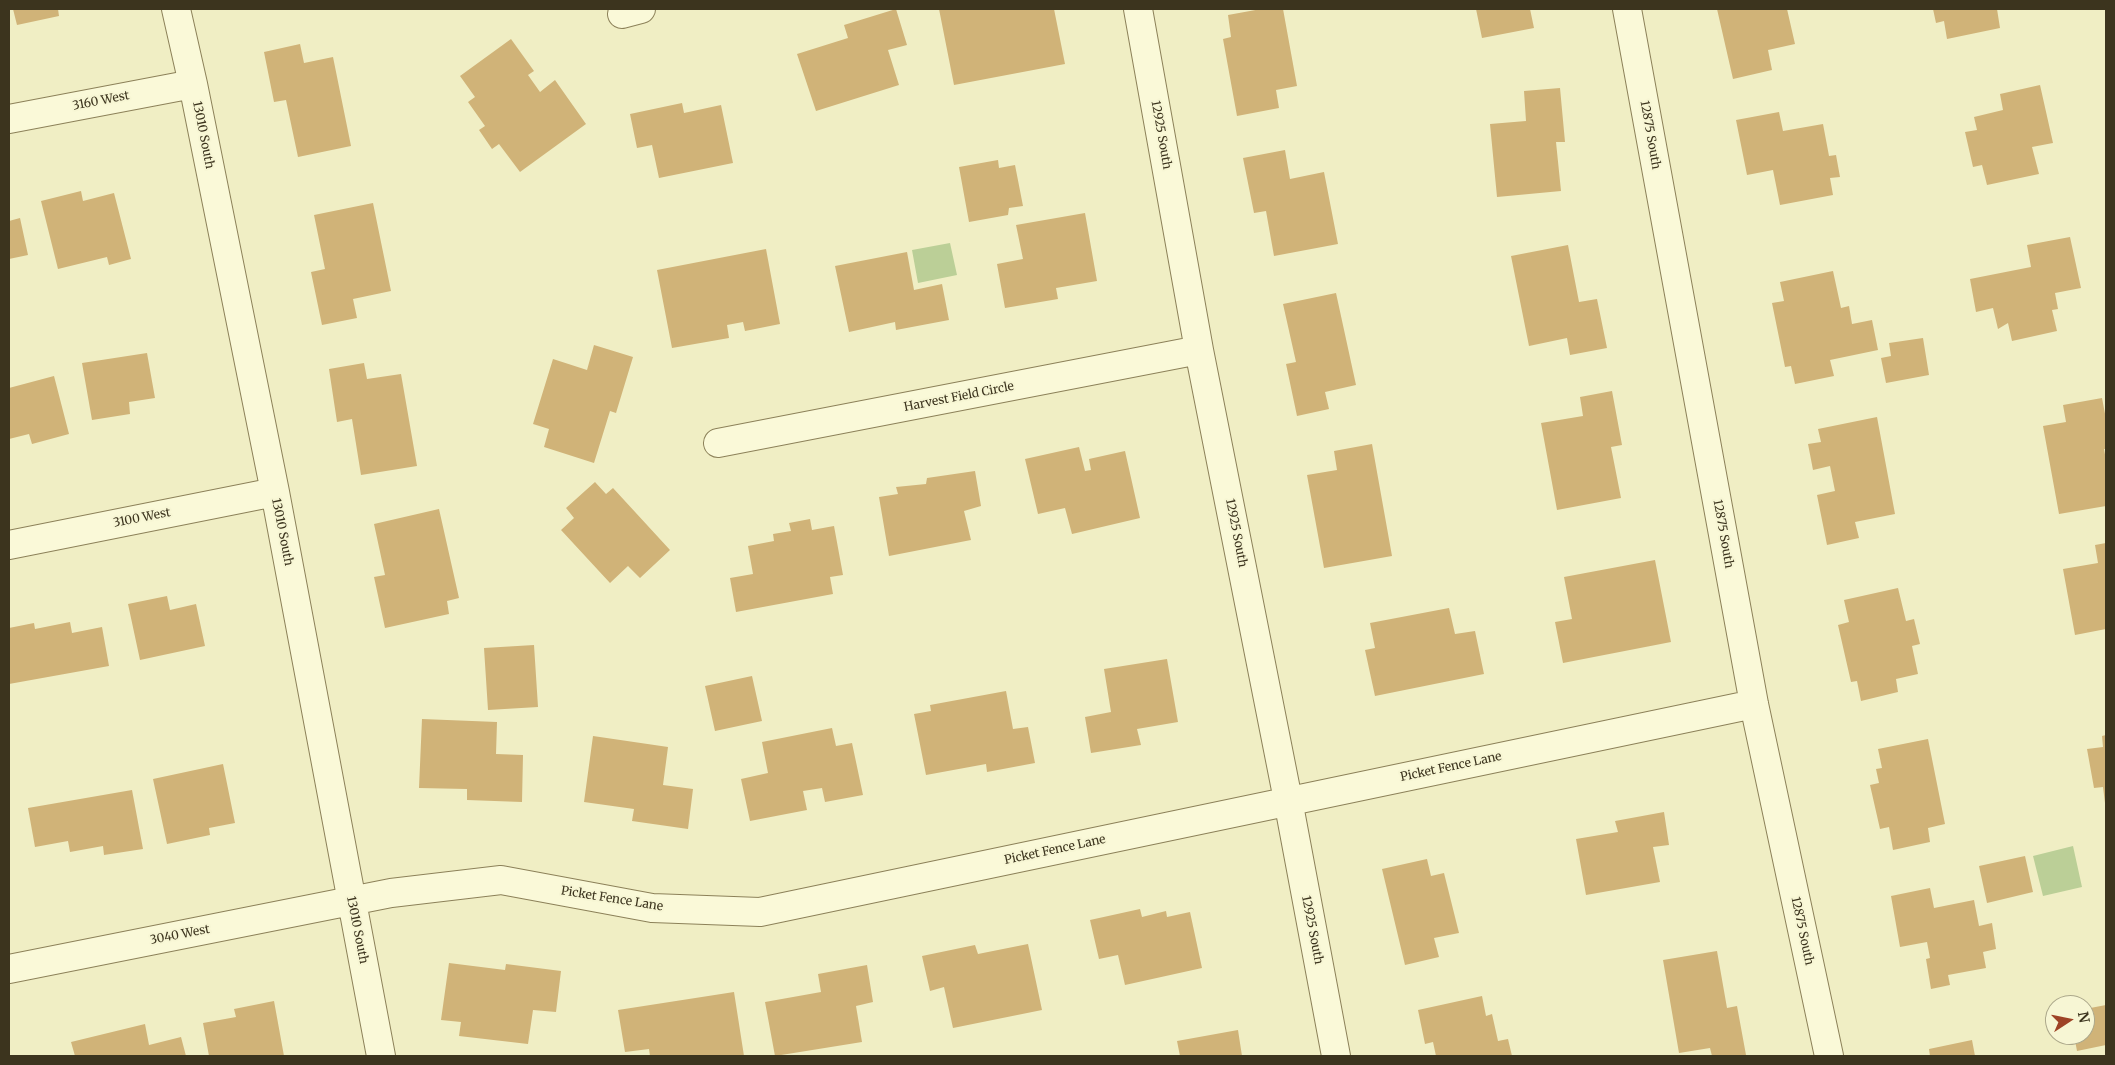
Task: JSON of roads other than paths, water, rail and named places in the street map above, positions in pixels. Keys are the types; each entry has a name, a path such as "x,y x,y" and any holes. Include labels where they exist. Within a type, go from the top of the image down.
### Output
{"street":[{"name":"13010 South","path":"176,9 193,84 275,492 381,1056"},
{"name":"12925 South","path":"1138,9 1199,350 1288,800 1336,1056"},
{"name":"12875 South","path":"1627,9 1754,704 1829,1056"},
{"name":"3160 West","path":"9,119 193,84"},
{"name":"Harvest Field Circle","path":"718,443 1199,350"},
{"name":"3100 West","path":"9,545 275,492"},
{"name":"Picket Fence Lane","path":"351,901 391,893 501,880 652,908 760,912 1754,704"},
{"name":"3040 West","path":"9,969 351,901"}]}
